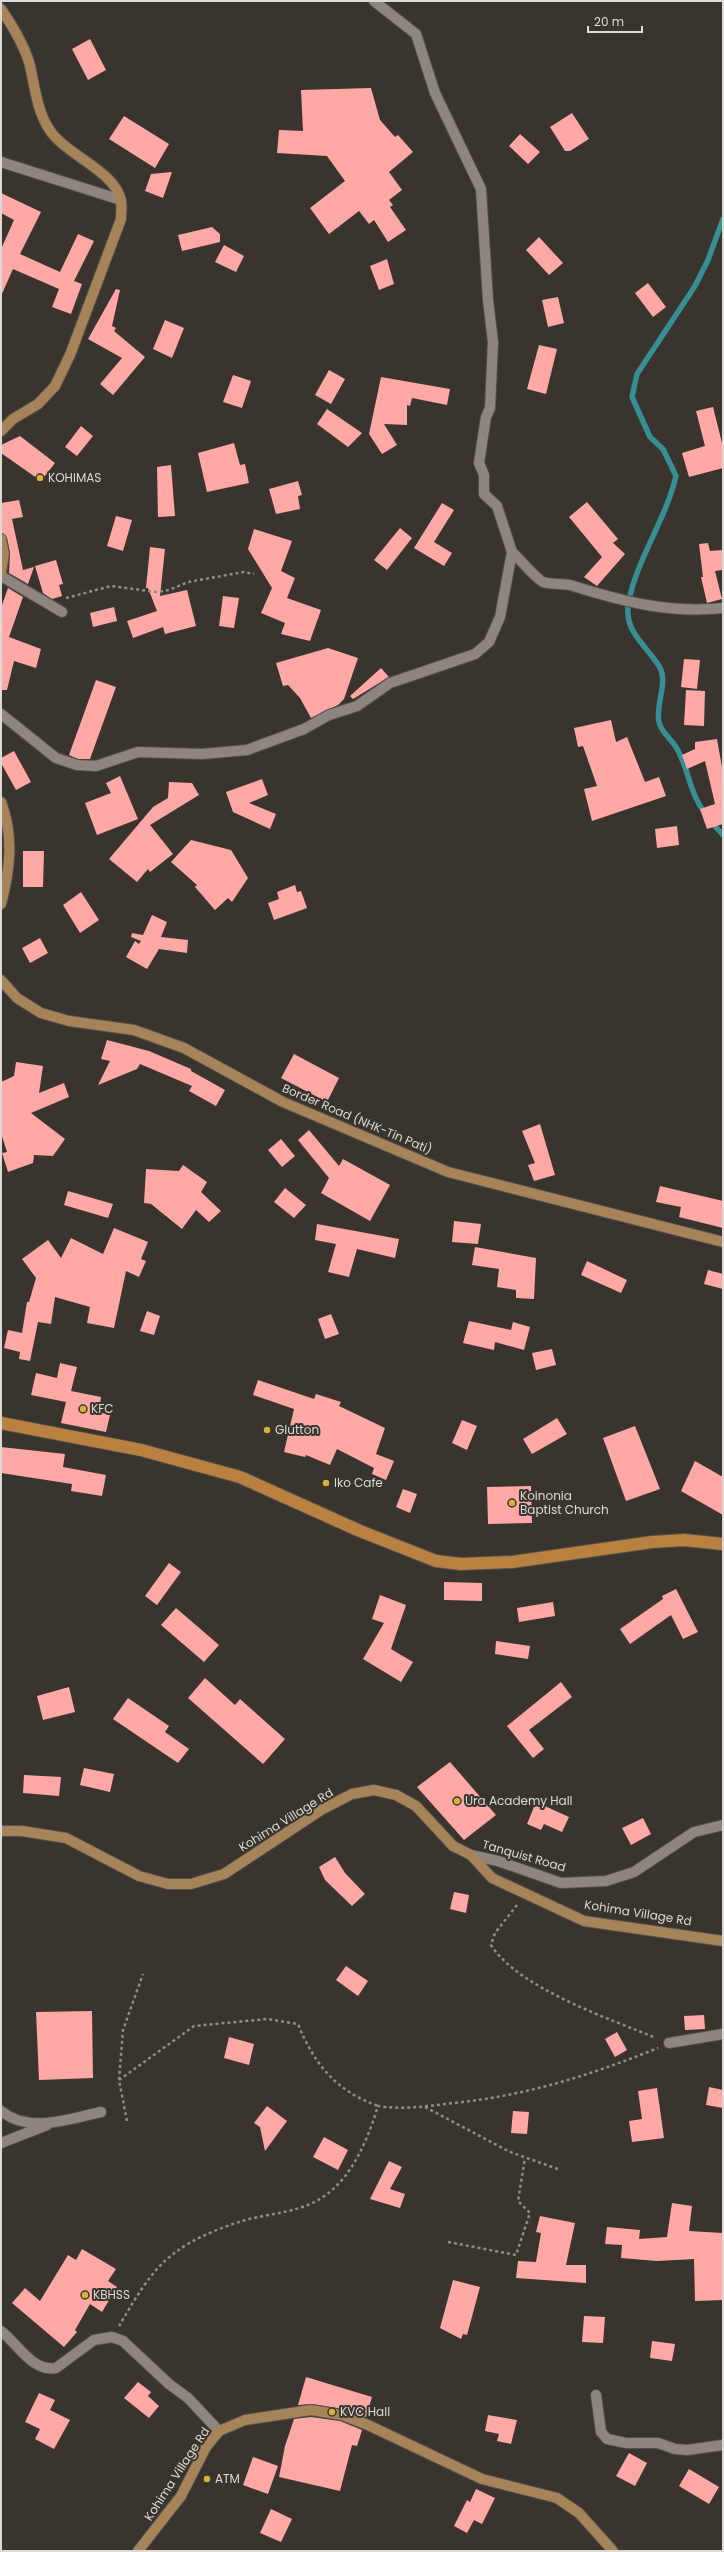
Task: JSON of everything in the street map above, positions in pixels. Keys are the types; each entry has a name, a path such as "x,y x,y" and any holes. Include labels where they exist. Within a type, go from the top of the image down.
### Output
{"highway":[{"path":"1,1423 141,1450 240,1477 360,1532 436,1561 461,1564 512,1562 658,1541 684,1540 723,1544"}],"main road":[{"path":"1,9 14,27 28,61 40,111 49,130 73,153 110,181 121,200 121,219 115,241 70,355 55,386 38,404 13,419 1,431"},
{"path":"1,539 4,554 1,572"},
{"path":"1,802 10,837 10,861 1,904"},
{"name":"Border Road (NHK-Tin Pati)","path":"1,980 17,998 42,1013 69,1021 134,1030 184,1048 283,1102 448,1172 723,1242"},
{"name":"Kohima Village Rd","path":"1,1831 22,1831 66,1838 139,1876 168,1884 191,1884 224,1874 321,1810 352,1794 374,1790 396,1795 416,1806 453,1846 471,1855 492,1878 584,1920 723,1941"},
{"name":"Kohima Village Rd","path":"138,2551 181,2496 206,2447 219,2430 245,2420 311,2410 342,2415 368,2425 482,2479 557,2498 579,2513 613,2551"}],"street":[{"path":"374,1 416,34 435,93 481,189 488,300 494,342 490,408 479,463 484,475 484,494 497,506 512,552 543,582 568,585 658,609 707,610 723,608"},
{"path":"1,162 121,200"},
{"path":"1,714 56,758 77,765 96,766 138,752 202,754 248,750 304,729 329,715 357,706 390,683 475,654 489,642 500,617 512,552"},
{"path":"1,576 62,612"},
{"name":"Tanquist Road","path":"471,1855 498,1861 561,1883 606,1881 634,1872 694,1832 723,1825"},
{"path":"669,2044 723,2034"},
{"path":"1,2111 16,2121 53,2122"},
{"path":"1,2143 53,2122 101,2112"},
{"path":"1,2331 32,2362 49,2369 56,2368 94,2340 112,2337 123,2341 169,2384 188,2398 219,2430"},
{"path":"596,2395 601,2432 607,2439 626,2443 658,2443 675,2449 686,2450 723,2445"}],"path":[{"path":"47,604 111,586 156,592 169,590 188,582 244,572 254,574"},
{"path":"527,1894 495,1933 491,1946 499,1957 510,1967 561,1998 669,2044"},
{"path":"127,2121 119,2080 123,2030 143,1974"},
{"path":"119,2080 194,2026 267,2019 298,2024 307,2045 325,2074 361,2100 378,2106 400,2109 525,2092 562,2084 603,2070 669,2044"},
{"path":"112,2337 153,2275 175,2252 190,2243 242,2221 290,2212 314,2202 331,2191 357,2157 378,2106"},
{"path":"424,2106 447,2117 477,2136 525,2158 558,2169"},
{"path":"448,2242 516,2255 530,2213 518,2201 525,2158"}],"building":[{"path":"90,39 106,70 88,80 72,49"},
{"path":"371,88 380,120 395,137 398,135 413,152 389,172 402,190 389,200 393,205 390,207 406,230 388,242 374,220 369,224 359,211 329,234 310,208 345,181 327,156 277,153 279,130 303,131 301,90"},
{"path":"572,113 589,139 570,151 565,151 550,127"},
{"path":"124,116 169,144 155,168 109,139"},
{"path":"520,134 540,152 528,164 509,146"},
{"path":"172,172 163,198 145,191 151,174"},
{"path":"1,193 41,212 20,254 60,272 78,234 94,241 74,281 82,284 71,314 52,307 59,289 13,269 1,296 1,249 14,220 1,213"},
{"path":"212,227 220,234 220,242 182,251 178,235"},
{"path":"539,237 563,263 549,275 526,250"},
{"path":"224,245 244,256 236,272 215,262"},
{"path":"387,259 394,284 379,290 370,266"},
{"path":"648,283 666,307 653,317 635,293"},
{"path":"116,289 120,290 112,326 116,328 114,331 145,357 113,395 100,384 122,358 88,339"},
{"path":"558,297 564,323 548,327 542,300"},
{"path":"165,320 184,328 172,358 153,349"},
{"path":"539,345 557,349 546,394 527,389"},
{"path":"329,370 345,379 331,404 315,395"},
{"path":"233,375 251,381 242,408 223,402"},
{"path":"381,377 450,389 447,405 412,398 410,406 407,405 407,425 384,424 397,445 382,454 369,434"},
{"path":"713,407 723,447 723,468 689,477 682,453 705,446 696,411"},
{"path":"327,409 362,433 348,447 317,424"},
{"path":"81,426 93,436 77,456 65,447"},
{"name":"KOHIMAS","path":"20,436 55,463 41,481 1,453 1,445"},
{"path":"234,443 240,465 245,464 249,483 207,492 198,453"},
{"path":"171,465 175,516 158,517 157,467"},
{"path":"298,481 302,495 298,496 300,509 276,514 269,489"},
{"path":"19,500 23,517 12,519 23,570 34,567 28,584 9,573 10,553 7,538 1,532 1,503"},
{"path":"587,502 618,539 613,543 625,554 597,586 584,577 602,557 569,517"},
{"path":"442,503 454,510 434,542 452,553 444,566 414,548"},
{"path":"116,516 132,520 123,551 107,546"},
{"path":"400,528 412,538 387,570 374,560"},
{"path":"254,529 292,541 281,571 295,578 287,598 321,610 310,641 281,634 285,623 261,613 272,588 248,549"},
{"path":"708,543 710,551 723,550 723,570 715,571 722,599 707,603 701,577 703,577 699,544"},
{"path":"150,547 165,549 160,596 187,590 196,626 165,634 163,627 133,638 127,621 157,611 148,588 146,588"},
{"path":"56,560 63,584 59,585 62,596 52,599 43,593 35,566"},
{"path":"8,588 23,597 9,637 41,649 36,668 14,661 7,690 1,690 1,608"},
{"path":"223,596 239,598 234,628 219,626"},
{"path":"114,607 117,621 93,627 90,613"},
{"path":"328,648 358,658 344,699 338,705 311,718 300,698 288,685 283,686 276,663"},
{"path":"684,659 700,660 697,689 681,687"},
{"path":"381,668 389,677 353,699 350,696"},
{"path":"96,680 116,687 90,759 78,759 69,755"},
{"path":"686,690 705,691 704,726 684,725"},
{"path":"611,720 616,742 627,737 645,782 659,777 666,796 592,821 584,789 597,786 583,746 578,747 574,728"},
{"path":"717,739 723,773 723,824 707,829 700,809 715,804 705,761 687,769 682,755 695,749 695,742"},
{"path":"14,751 31,782 16,790 1,763 1,758"},
{"path":"120,776 138,819 97,835 85,803 111,793 106,783"},
{"path":"262,779 268,795 249,803 276,814 270,829 233,812 226,792"},
{"path":"169,782 192,783 199,795 150,825 173,854 150,872 148,869 137,882 109,859 153,807 168,798"},
{"path":"677,826 679,845 657,848 655,829"},
{"path":"191,840 231,850 248,878 232,902 228,898 215,910 195,887 197,885 171,862"},
{"path":"23,851 44,851 43,887 23,887"},
{"path":"295,885 297,892 301,891 307,908 274,920 268,903 279,899 277,892"},
{"path":"81,892 99,920 80,933 63,905"},
{"path":"152,915 167,922 161,937 188,940 187,953 159,949 147,969 126,957 135,941 139,944 141,941 131,937 132,933 143,935"},
{"path":"40,938 48,953 30,963 22,948"},
{"path":"107,1040 149,1051 191,1069 191,1071 225,1090 216,1106 189,1091 192,1086 140,1064 137,1069 98,1085 110,1061 101,1059"},
{"path":"294,1054 339,1078 327,1102 281,1078"},
{"path":"16,1062 43,1066 39,1093 64,1083 69,1097 31,1113 65,1139 53,1156 34,1155 33,1163 8,1172 2,1153 7,1152 1,1133 1,1082 14,1076"},
{"path":"540,1124 555,1175 534,1181 528,1165 535,1163 522,1131"},
{"path":"309,1130 339,1166 343,1159 390,1185 370,1221 321,1193 329,1178 298,1140"},
{"path":"281,1139 295,1156 282,1167 268,1150"},
{"path":"183,1165 207,1182 201,1192 221,1211 209,1222 196,1210 182,1229 151,1204 144,1203 146,1169 179,1171"},
{"path":"660,1186 723,1201 723,1228 679,1217 681,1207 656,1202"},
{"path":"285,1188 306,1205 294,1218 274,1202"},
{"path":"68,1191 113,1204 108,1218 64,1205"},
{"path":"454,1221 481,1224 478,1244 452,1242"},
{"path":"317,1224 399,1239 395,1258 357,1249 349,1277 328,1272 336,1244 315,1240"},
{"path":"114,1228 148,1242 141,1259 146,1261 139,1277 126,1271 114,1328 87,1323 90,1307 55,1297 51,1324 38,1322 30,1361 19,1359 20,1352 4,1348 8,1330 22,1333 27,1302 29,1302 36,1278 22,1259 48,1240 61,1258 71,1238 103,1254"},
{"path":"475,1247 536,1258 534,1299 516,1298 516,1290 497,1287 499,1269 472,1265"},
{"path":"587,1261 627,1280 621,1293 581,1275"},
{"path":"708,1270 723,1274 723,1289 704,1284"},
{"path":"147,1311 160,1316 154,1335 140,1331"},
{"path":"331,1314 339,1334 325,1339 318,1319"},
{"path":"469,1321 511,1330 513,1322 530,1327 524,1350 495,1342 494,1350 463,1343"},
{"path":"552,1349 556,1365 536,1370 532,1353"},
{"path":"60,1363 77,1367 71,1391 101,1397 99,1412 110,1415 106,1432 61,1423 66,1402 31,1395 36,1373 57,1378"},
{"path":"258,1380 314,1399 316,1394 341,1402 339,1406 385,1428 376,1454 394,1461 386,1480 372,1474 374,1468 337,1449 330,1465 306,1455 305,1457 284,1452 294,1409 253,1395"},
{"path":"557,1418 567,1434 532,1454 523,1439"},
{"path":"462,1420 477,1426 467,1450 452,1443"},
{"path":"635,1426 660,1489 626,1501 603,1438"},
{"path":"1,1447 65,1454 63,1467 106,1475 102,1496 71,1491 72,1484 1,1473"},
{"path":"695,1461 723,1477 723,1515 681,1491"},
{"path":"531,1486 532,1523 488,1524 487,1487"},
{"path":"403,1489 417,1494 410,1513 396,1507"},
{"path":"169,1563 181,1572 157,1605 145,1596"},
{"path":"444,1582 482,1583 482,1601 444,1600"},
{"path":"676,1589 698,1632 683,1639 671,1615 630,1644 620,1629 663,1599 662,1596"},
{"path":"380,1595 406,1605 391,1649 413,1662 401,1682 363,1659 384,1623 372,1619"},
{"path":"553,1602 555,1616 519,1622 517,1608"},
{"path":"176,1608 219,1645 204,1662 161,1625"},
{"path":"496,1641 530,1646 528,1659 495,1654"},
{"path":"205,1678 235,1705 240,1699 285,1739 263,1764 188,1698"},
{"path":"561,1682 572,1697 529,1730 544,1749 533,1758 507,1726"},
{"path":"69,1687 75,1712 43,1720 37,1696"},
{"path":"128,1698 169,1726 165,1732 189,1749 178,1763 113,1719"},
{"name":"Ura Academy Hall","path":"450,1762 496,1815 464,1840 417,1787"},
{"path":"84,1768 114,1774 110,1792 80,1785"},
{"path":"24,1775 61,1777 59,1796 23,1793"},
{"path":"536,1802 569,1817 562,1832 544,1824 541,1830 527,1824"},
{"path":"643,1818 651,1834 631,1845 622,1828"},
{"path":"335,1857 345,1873 365,1894 352,1906 325,1880 319,1867"},
{"path":"454,1892 469,1895 466,1913 450,1909"},
{"path":"346,1966 368,1981 358,1996 336,1980"},
{"path":"92,2011 93,2078 39,2080 36,2012"},
{"path":"704,2015 705,2029 685,2030 684,2016"},
{"path":"617,2032 627,2050 615,2057 605,2039"},
{"path":"229,2037 254,2044 249,2065 224,2058"},
{"path":"709,2087 723,2090 723,2108 706,2105"},
{"path":"657,2088 664,2138 632,2142 629,2121 642,2119 638,2091"},
{"path":"267,2106 287,2121 265,2151 260,2127 254,2123"},
{"path":"513,2111 529,2112 527,2134 511,2133"},
{"path":"324,2137 348,2150 338,2170 313,2157"},
{"path":"389,2161 402,2167 390,2189 405,2194 400,2208 370,2199"},
{"path":"672,2203 692,2206 689,2231 723,2233 723,2300 695,2301 694,2259 657,2261 621,2258 622,2245 605,2244 607,2227 640,2230 639,2239 667,2237"},
{"path":"540,2216 575,2223 566,2265 586,2265 586,2283 516,2278 518,2261 536,2262 541,2233 536,2232"},
{"path":"82,2249 116,2269 108,2281 117,2287 102,2312 90,2304 75,2330 77,2332 64,2347 12,2303 25,2288 40,2301 68,2255 76,2260"},
{"path":"453,2280 480,2287 467,2335 463,2334 461,2339 440,2328"},
{"path":"584,2316 605,2317 603,2343 582,2342"},
{"path":"652,2341 675,2344 672,2361 650,2358"},
{"path":"306,2377 372,2397 366,2417 343,2409 312,2404 298,2405"},
{"path":"138,2382 151,2392 148,2396 159,2406 149,2418 124,2398"},
{"path":"39,2393 55,2400 50,2410 70,2420 54,2449 35,2439 40,2429 25,2422"},
{"path":"488,2415 517,2420 511,2444 497,2441 499,2434 485,2431"},
{"path":"311,2417 340,2421 362,2430 357,2446 352,2445 340,2491 279,2477 285,2446 294,2419"},
{"path":"629,2453 647,2463 635,2486 616,2476"},
{"path":"253,2457 278,2466 268,2494 243,2485"},
{"path":"689,2469 719,2487 709,2504 679,2486"},
{"path":"476,2489 495,2498 482,2524 474,2520 467,2533 454,2526 467,2500 470,2502"},
{"path":"271,2509 292,2519 281,2542 260,2533"}],"waterway":[{"path":"705,813 692,789 684,763 676,747 660,726 658,715 663,679 662,672 636,636 629,620 629,600 633,584 666,507 676,476 663,449 650,437 632,397 637,374 695,286 708,260 723,219"},
{"path":"711,822 723,835"}],"place":[{"name":"KOHIMAS","path":"40,478"},
{"name":"KFC","path":"83,1409"},
{"name":"Glutton","path":"267,1430"},
{"name":"Iko Cafe","path":"326,1483"},
{"name":"Koinonia Baptist Church","path":"512,1503"},
{"name":"Ura Academy Hall","path":"457,1801"},
{"name":"KBHSS","path":"85,2295"},
{"name":"KVC Hall","path":"332,2412"},
{"name":"ATM","path":"207,2479"}]}
